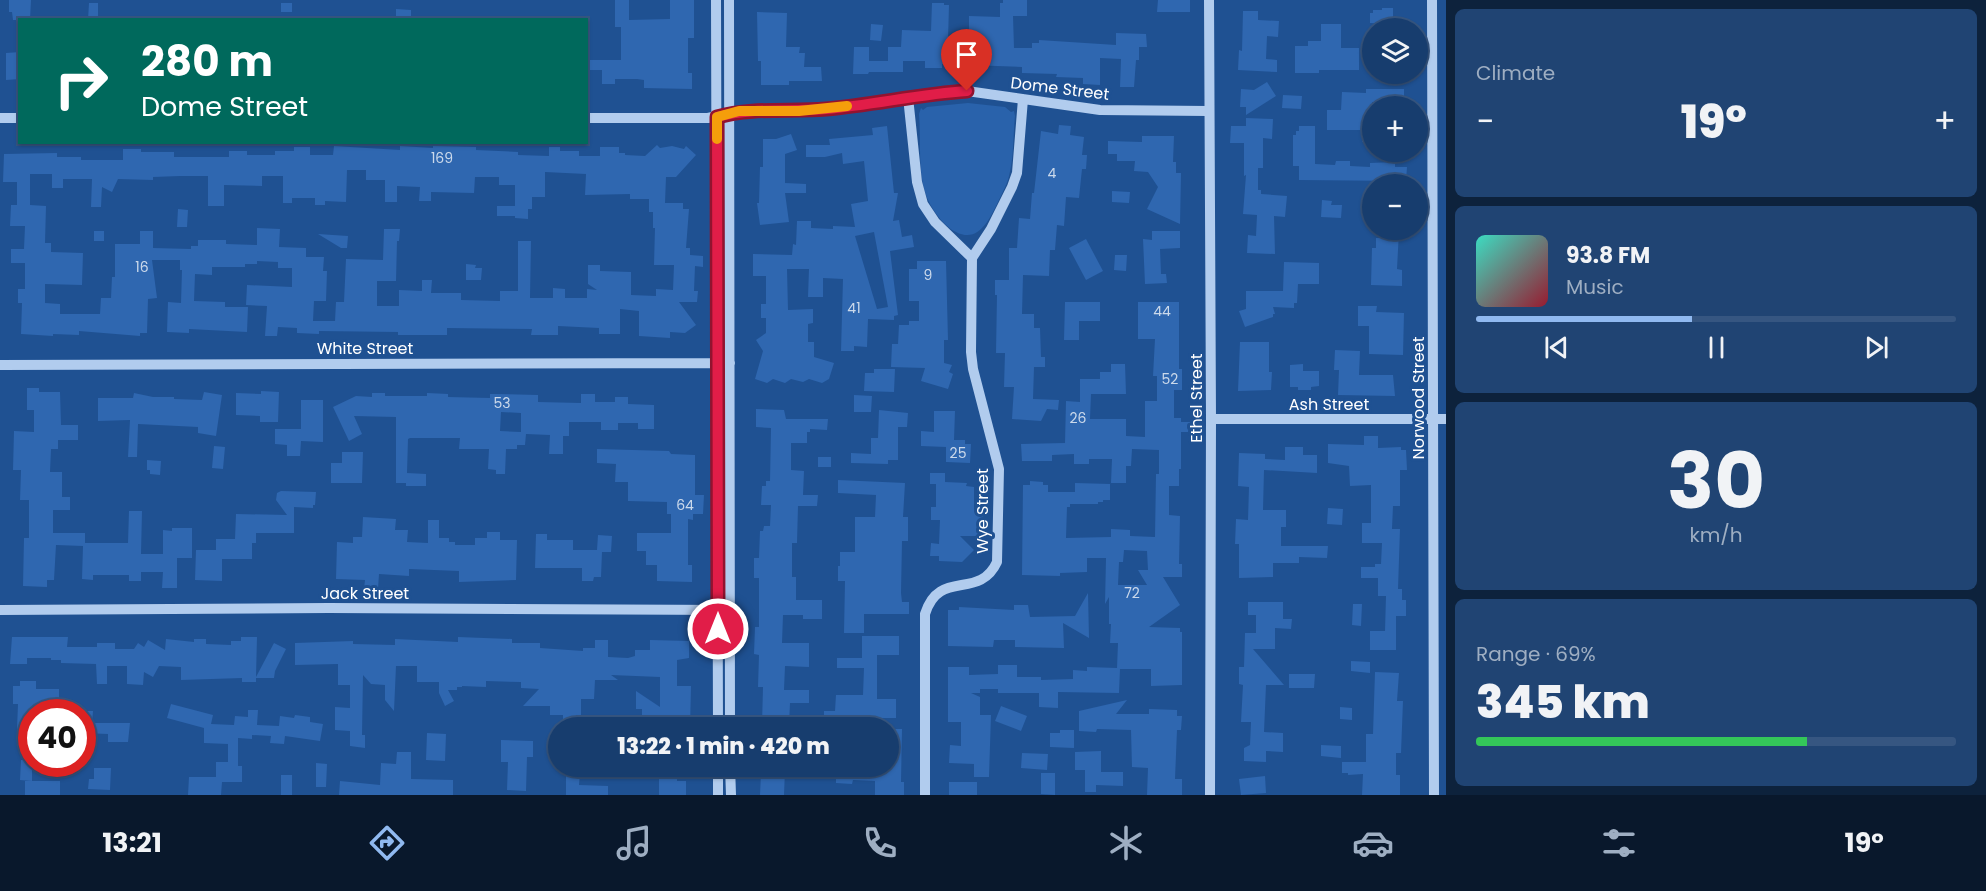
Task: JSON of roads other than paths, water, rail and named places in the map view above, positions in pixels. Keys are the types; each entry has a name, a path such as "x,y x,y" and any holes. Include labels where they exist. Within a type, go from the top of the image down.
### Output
{"street":[{"path":"716,0 718,717"},
{"path":"729,0 730,717"},
{"name":"Ethel Street","path":"1209,0 1210,795"},
{"name":"Norwood Street","path":"1432,0 1434,795"},
{"name":"Dome Street","path":"588,118 717,117 739,111 828,109 967,91 1100,110 1208,111"},
{"path":"908,97 917,182 923,204 935,222 972,258 991,229 1017,173 1023,99"},
{"path":"0,118 18,118"},
{"name":"Wye Street","path":"925,795 925,614 935,594 944,589 970,584 988,576 997,562 999,548 999,469 973,369 971,352 972,258"},
{"name":"White Street","path":"0,364 730,363"},
{"name":"Ash Street","path":"1211,419 1446,419"},
{"name":"Jack Street","path":"0,610 328,608 730,610"},
{"path":"718,777 718,795"},
{"path":"730,777 730,795"}]}
